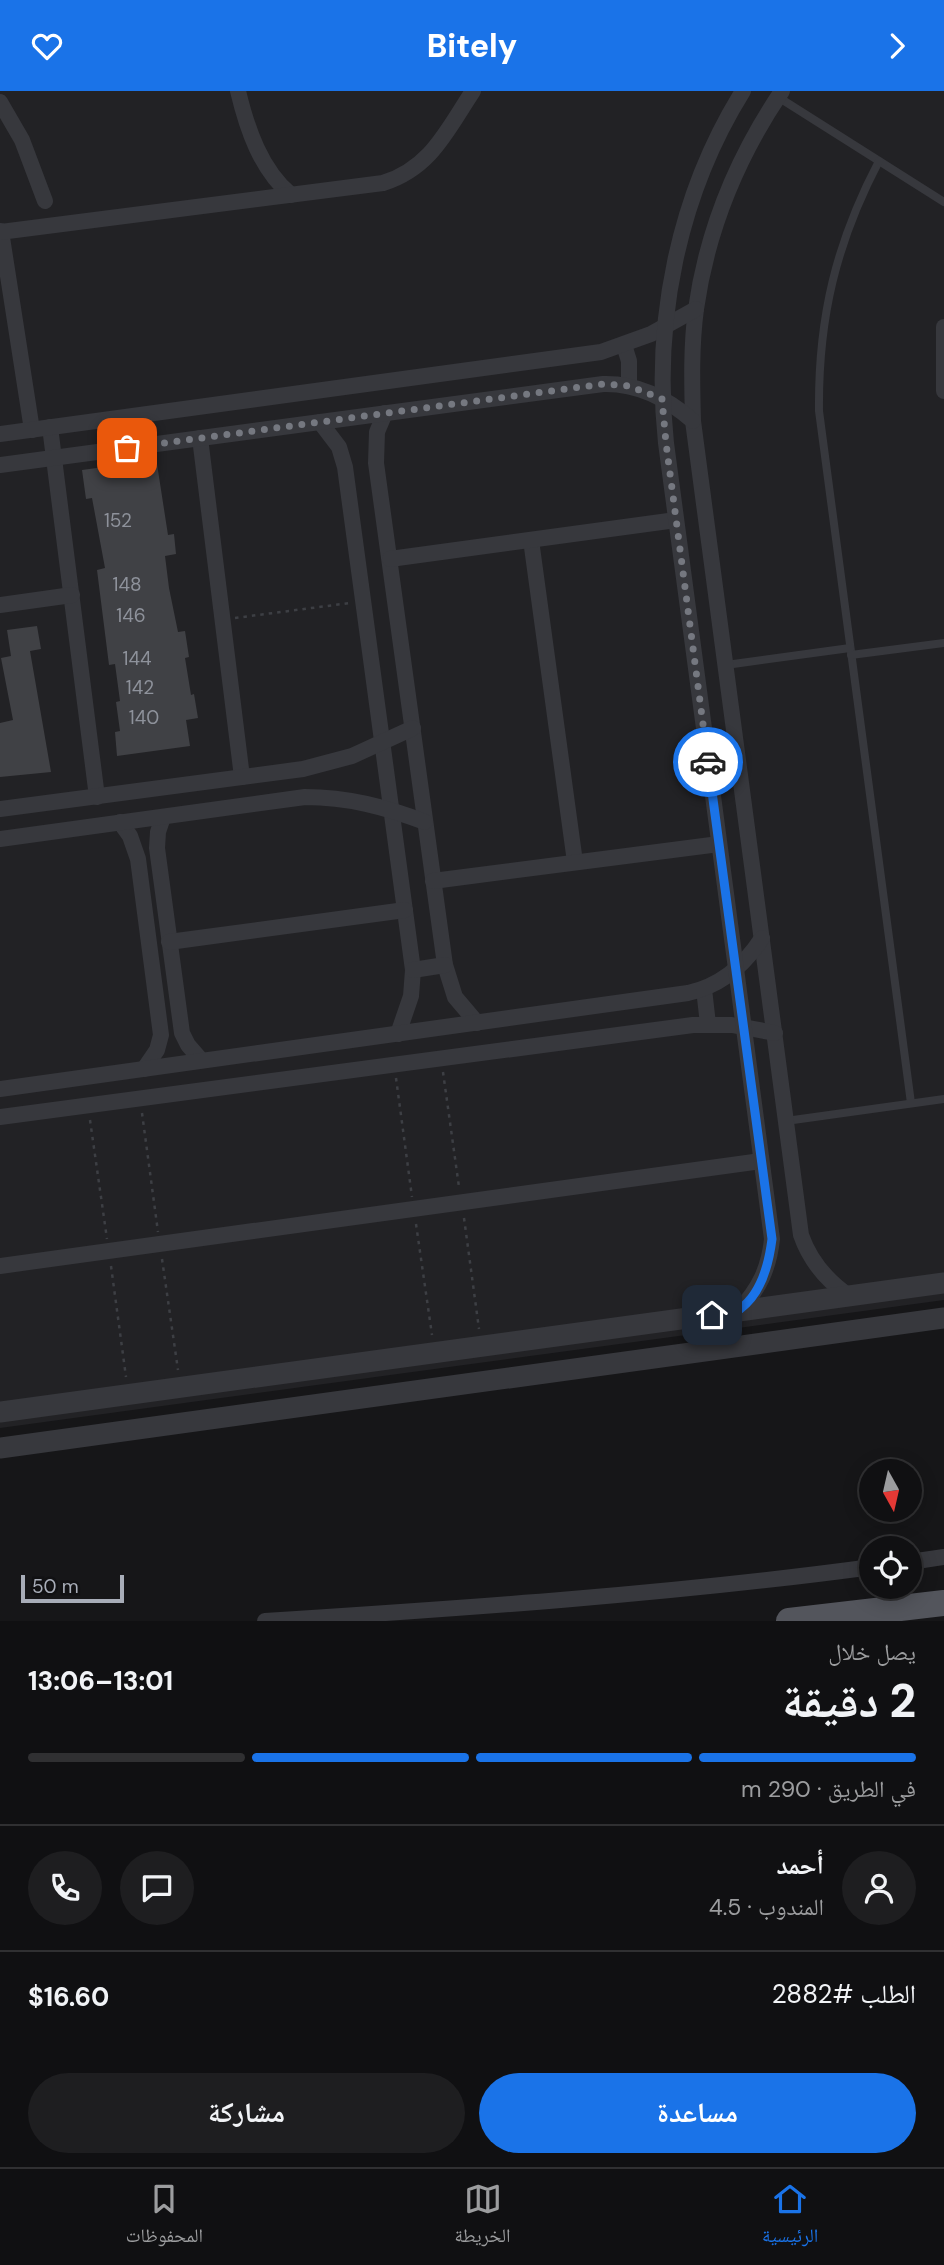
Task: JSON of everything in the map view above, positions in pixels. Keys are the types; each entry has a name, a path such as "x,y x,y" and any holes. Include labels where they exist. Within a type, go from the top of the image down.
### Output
{"main road":[{"path":"789,1621 944,1602"}],"street":[{"path":"239,91 262,160 276,181 291,195"},
{"path":"32,430 0,232 383,183 420,165 438,145 473,91"},
{"path":"738,1311 756,1290 762,1278 771,1253 772,1239 662,399 664,328 676,257 694,195 719,135 743,91"},
{"path":"780,94 752,141 725,198 713,235 696,309 693,421 801,1235 816,1265 831,1282 849,1296"},
{"path":"0,101 22,140 45,201"},
{"path":"0,434 601,352 664,328 696,309"},
{"path":"944,327 944,391"},
{"path":"624,345 629,361 629,386"},
{"path":"0,465 603,384 629,386 662,399 693,421"},
{"path":"386,413 377,432 376,463 445,965 455,997 477,1023"},
{"path":"320,422 339,447 345,467 413,969 408,1009 398,1034"},
{"path":"50,427 97,797"},
{"path":"200,438 242,777"},
{"path":"345,467 376,463"},
{"path":"390,559 676,520"},
{"path":"531,540 575,862"},
{"path":"0,605 72,595"},
{"path":"0,809 320,765 383,744 412,728"},
{"path":"320,765 323,797"},
{"path":"0,839 305,797 358,801 391,809 425,822"},
{"path":"163,817 158,832 158,856 182,1033 201,1061"},
{"path":"120,823 130,836 138,859 161,1035 157,1050 144,1069"},
{"path":"433,881 719,843"},
{"path":"138,859 158,856"},
{"path":"169,942 405,910"},
{"path":"0,1089 688,993 704,989 736,970 762,938"},
{"path":"413,969 445,965"},
{"path":"704,989 708,1024"},
{"path":"0,1117 708,1024 743,1026 775,1033"},
{"path":"161,1035 182,1033"},
{"path":"307,1046 311,1076"},
{"path":"0,1266 761,1161"},
{"path":"772,1239 801,1235"},
{"path":"0,1412 944,1283"},
{"path":"0,1448 944,1318"},
{"path":"481,1346 487,1380"},
{"path":"922,1560 944,1557"},
{"path":"265,1621 780,1580 859,1569"}],"lane":[{"path":"780,94 944,202"},
{"path":"879,161 857,205 835,263 821,336 819,411 911,1103"},
{"path":"726,665 944,643"},
{"path":"786,1121 944,1099"}],"path":[{"path":"222,619 363,601"}],"shaded area":[{"path":"0,91 944,91 944,1300 0,1428"}],"building":[{"path":"157,464 168,535 174,534 176,554 165,556 169,588 178,632 185,631 189,657 185,658 198,718 186,720 190,746 117,756 115,732 120,731 116,702 120,701 115,664 109,665 97,570 105,568 92,498 86,499 82,470 111,466 111,472"},
{"path":"37,626 41,649 30,651 51,772 0,777 0,723 13,720 1,658 11,656 7,630"}],"way so far":[{"path":"127,448 603,384 616,383 652,393 662,399 708,762"}],"route":[{"path":"708,762 772,1239 767,1266 756,1290 738,1311 712,1315"}]}
